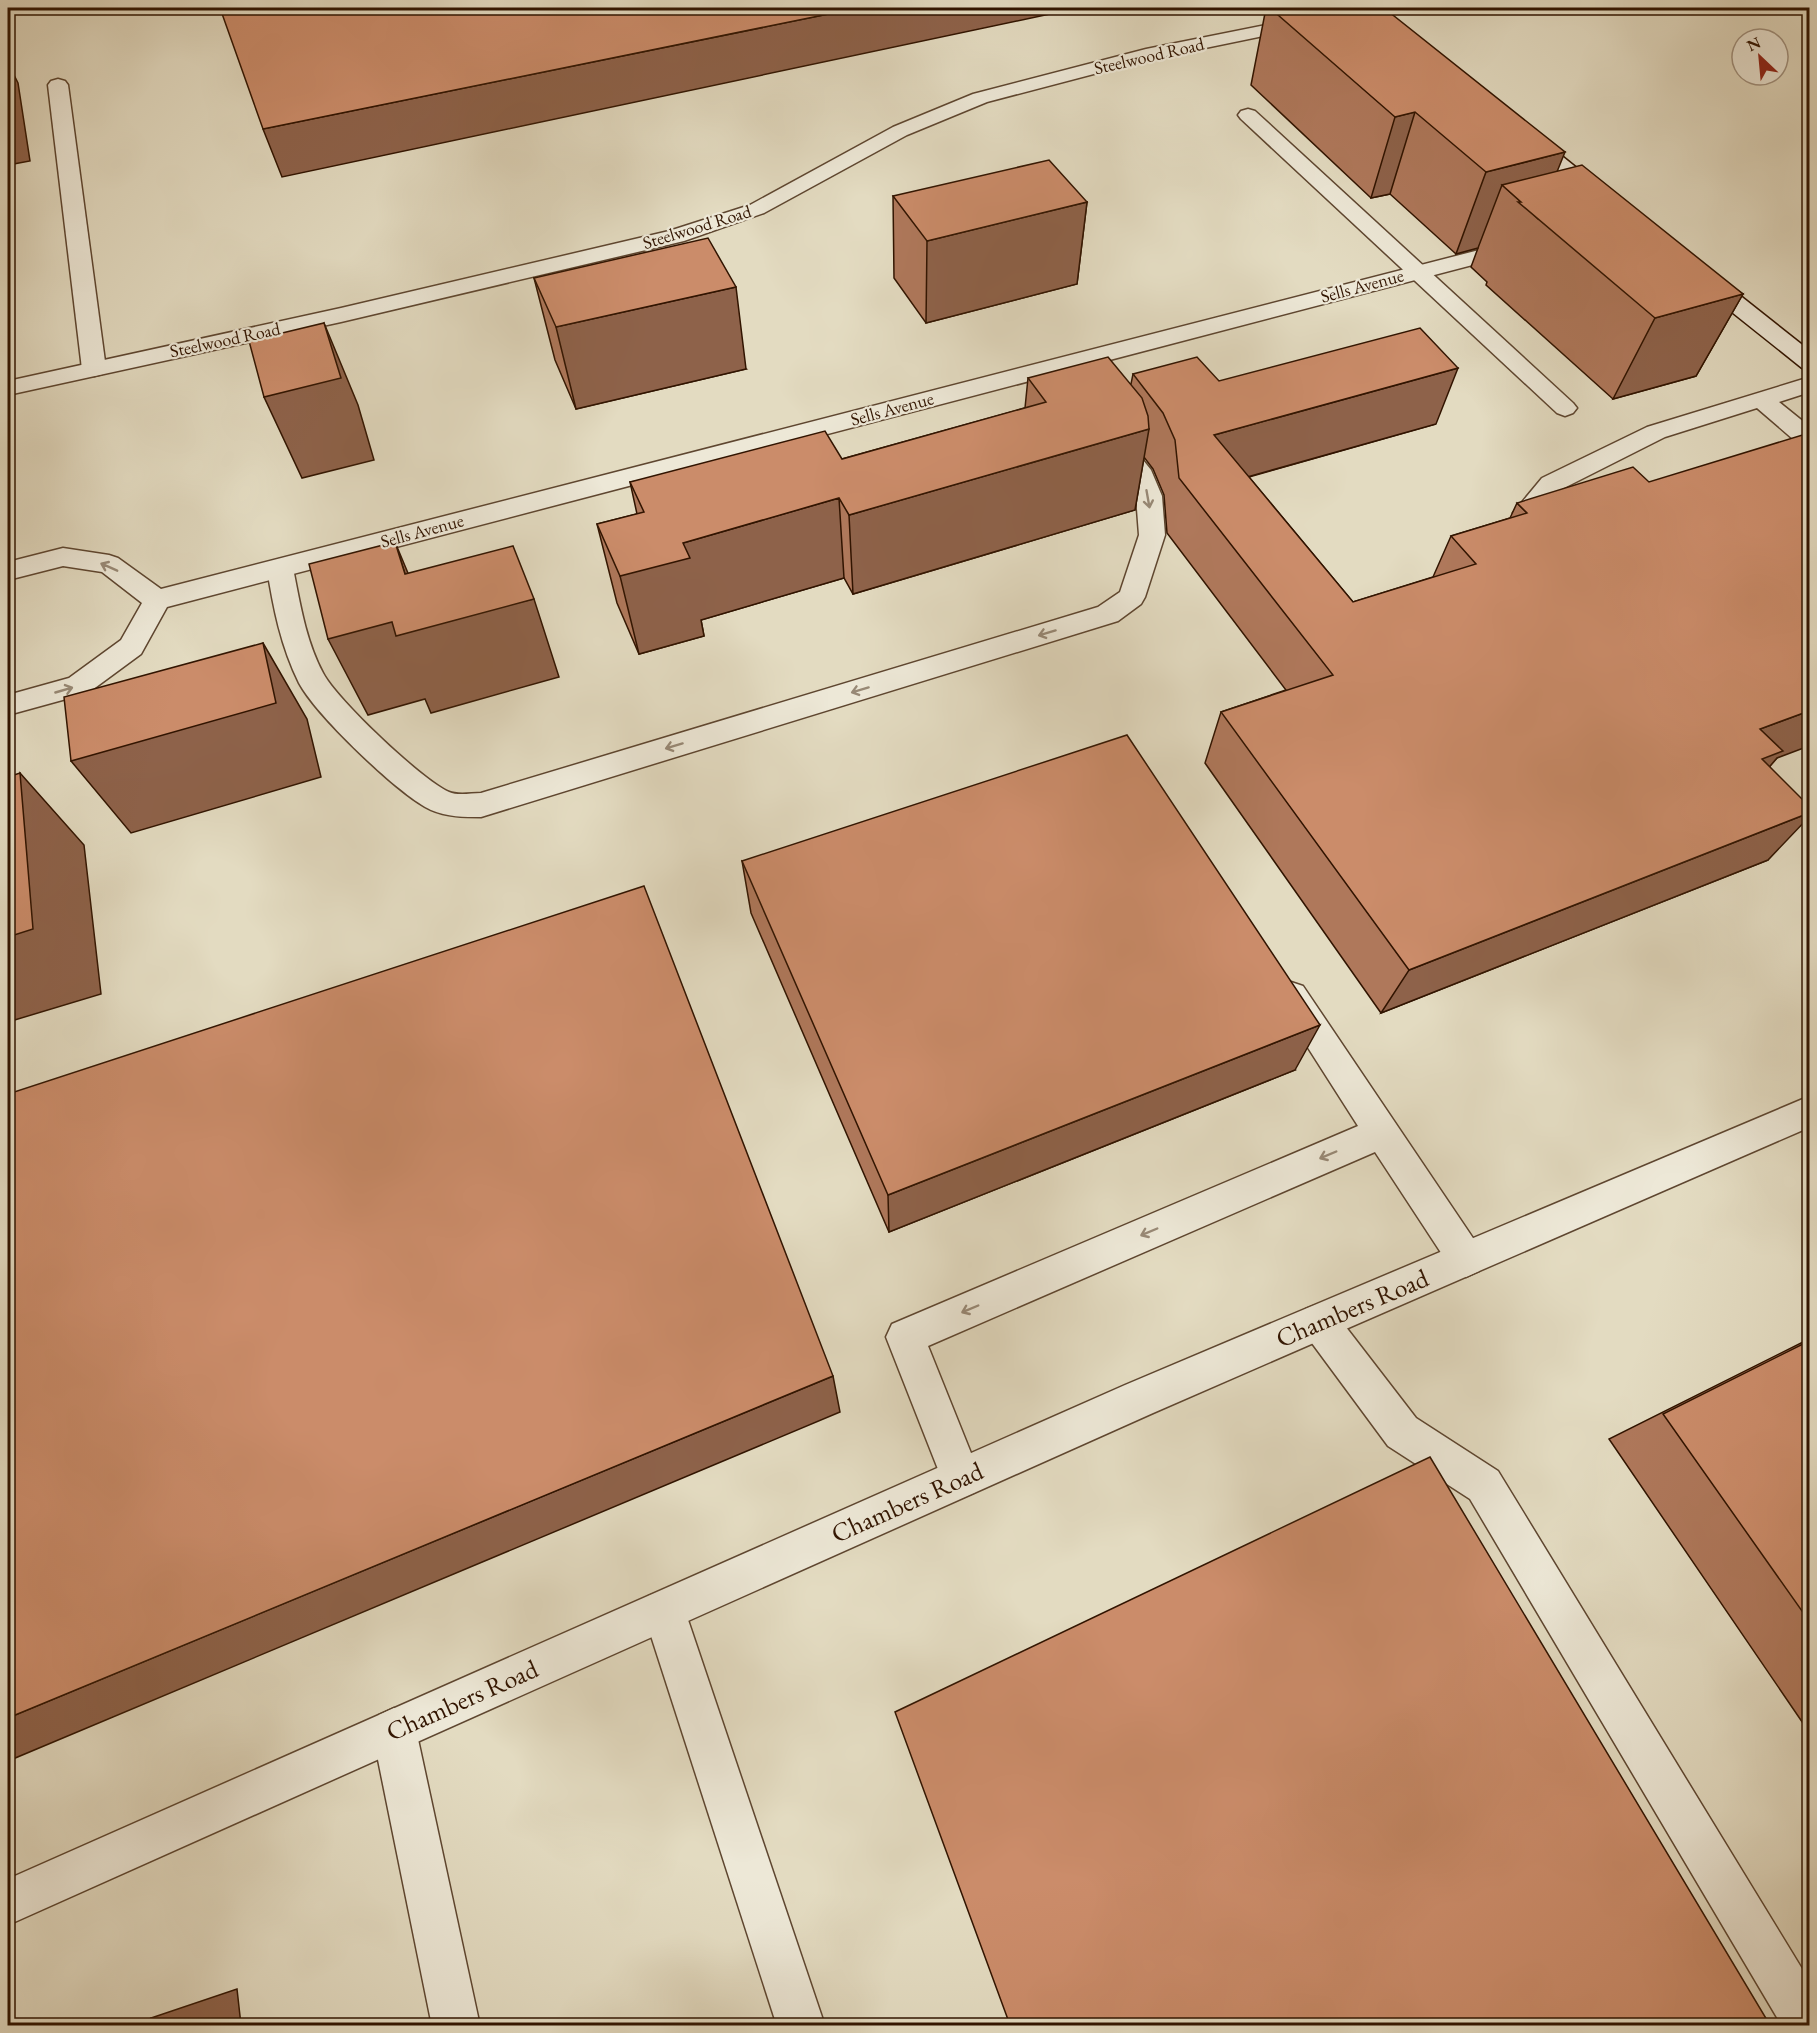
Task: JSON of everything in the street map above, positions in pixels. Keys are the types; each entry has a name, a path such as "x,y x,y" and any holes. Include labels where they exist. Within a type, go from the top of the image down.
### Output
{"street":[{"name":"Steelwood Road","path":"8,388 676,236 757,209 900,131 980,98 1146,55 1323,19"},
{"path":"58,85 94,369"},
{"path":"1248,115 1565,408"},
{"path":"1508,123 1618,211"},
{"name":"Sells Avenue","path":"157,600 1063,375 1417,272 1541,240"},
{"path":"1683,262 1809,363"},
{"path":"1526,513 1551,484 1656,432 1809,384"},
{"path":"1761,399 1809,440"},
{"path":"280,568 292,633 314,683 329,705 421,788 441,801 455,805 481,805 1108,614 1131,597 1152,535 1149,496 1142,476 1099,421"},
{"path":"8,571 63,557 109,564 157,600 131,647 78,686 8,705"},
{"path":"1277,975 1466,1259"},
{"name":"Chambers Road","path":"8,1902 961,1478 1809,1112"},
{"path":"961,1478 905,1336 1382,1132"},
{"path":"1319,1322 1402,1432 1484,1485 1809,2025"},
{"path":"664,1611 801,2025"},
{"path":"394,1730 456,2025"}],"building":[{"path":"220,8 858,8 263,129"},
{"path":"1270,8 1384,8 1565,152 1486,172 1415,112 1395,117"},
{"path":"1049,160 1087,202 927,241 893,196"},
{"path":"1582,165 1743,294 1655,318 1518,202 1521,202 1502,185"},
{"path":"708,238 736,287 556,327 534,278"},
{"path":"324,323 341,378 264,397 249,341"},
{"path":"1420,328 1458,368 1214,435 1353,602 1476,564 1451,536 1527,513 1517,503 1633,467 1649,482 1809,433 1809,711 1760,729 1783,751 1762,759 1809,806 1809,813 1409,970 1221,712 1333,675 1179,478 1175,440 1163,413 1133,374 1197,357 1219,381"},
{"path":"1108,357 1142,398 1148,416 1149,429 849,515 839,498 683,543 690,558 620,576 597,524 644,512 630,482 825,431 842,459 1046,402 1028,378"},
{"path":"395,542 405,574 513,546 534,599 396,636 392,622 328,639 309,564"},
{"path":"263,643 276,703 71,761 64,697"},
{"path":"1127,735 1320,1025 888,1195 742,861"},
{"path":"20,773 33,929 8,937 8,777"},
{"path":"644,886 833,1376 8,1718 8,1094"},
{"path":"1809,1341 1809,1621 1663,1414"},
{"path":"1430,1457 1770,2025 1010,2025 895,1712"},
{"path":"151,2018 152,2025 136,2025"}]}
